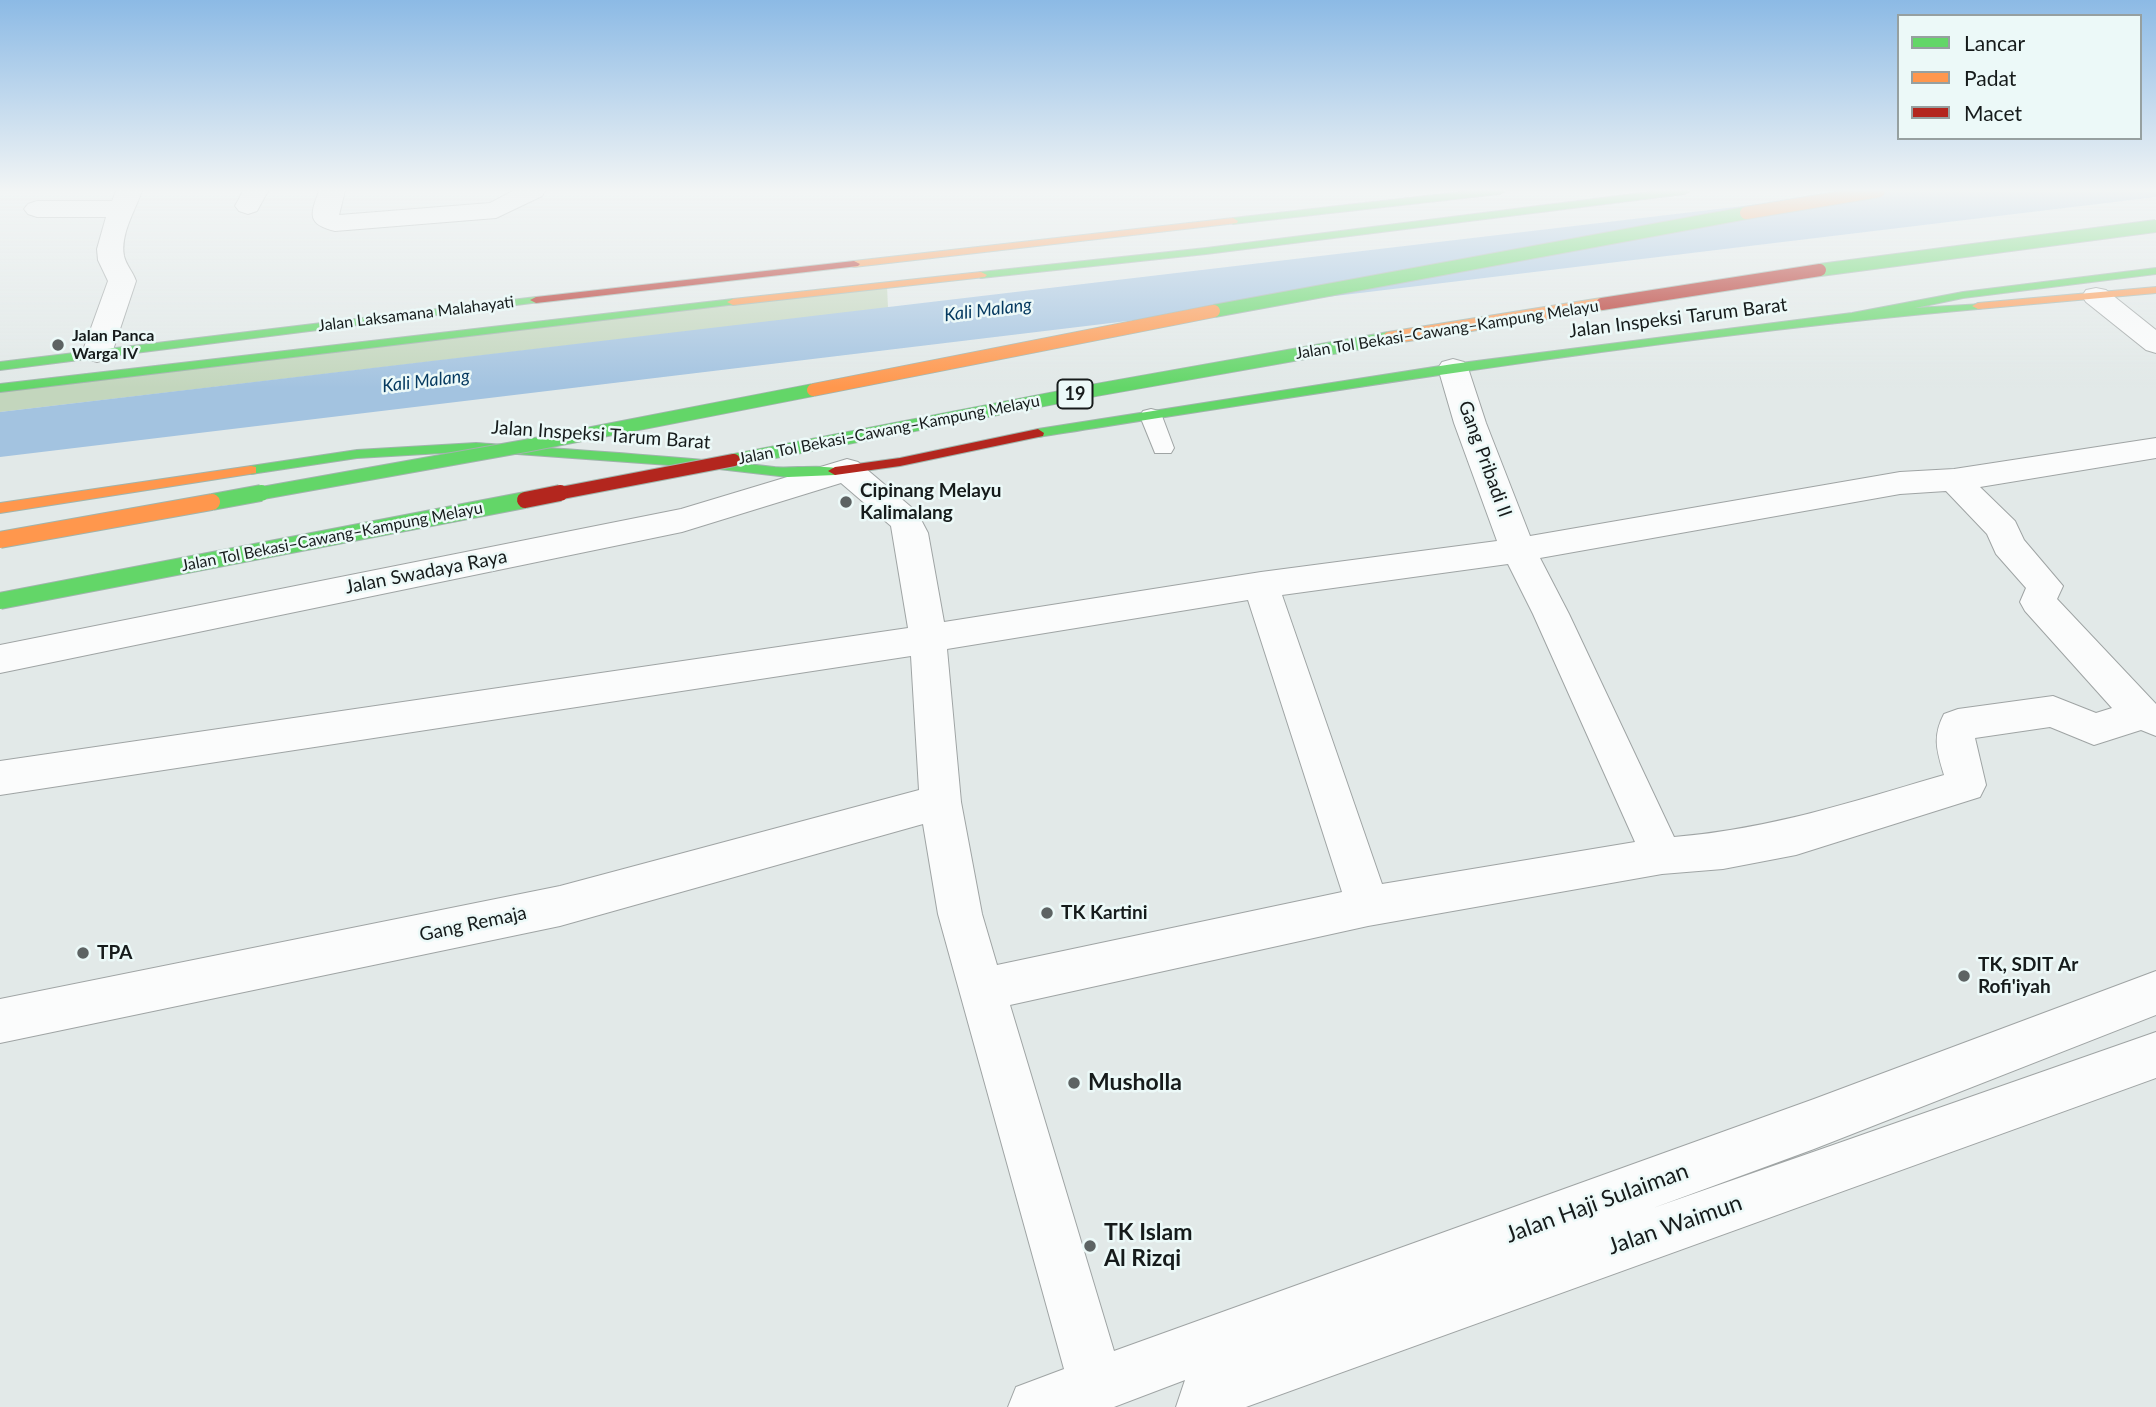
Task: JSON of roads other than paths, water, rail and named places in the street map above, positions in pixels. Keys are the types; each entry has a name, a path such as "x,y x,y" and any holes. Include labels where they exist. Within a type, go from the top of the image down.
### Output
{"main road":[{"name":"Jalan Laksamana Malahayati","path":"0,366 550,298 917,257"},
{"path":"0,388 1155,257"},
{"path":"0,540 693,414 1492,257"},
{"name":"Jalan Tol Bekasi–Cawang–Kampung Melayu","path":"0,601 1096,390 1400,336 1916,257"},
{"path":"1852,317 1963,295 2156,271"},
{"name":"Jalan Inspeksi Tarum Barat","path":"0,508 358,454 476,447 710,464 788,473 847,470 900,462 1055,430 1453,368 1852,317 2156,290"}],"street":[{"path":"97,353 122,281 121,271 111,257"},
{"path":"2096,296 2156,344"},
{"name":"Gang Pribadi II","path":"1453,368 1470,424 1518,550 1551,614 1662,856"},
{"path":"0,778 928,639 1261,585 1518,550 1899,483 1954,480 2156,448"},
{"path":"847,470 905,520 911,533 928,639 940,802 960,915 1097,1386"},
{"name":"Jalan Swadaya Raya","path":"1,660 682,520 847,470"},
{"path":"1954,480 2003,529 2008,545 2045,586 2038,602 2148,717"},
{"path":"1261,585 1368,906"},
{"path":"981,989 1368,906 1662,856 1723,851 1796,837 1966,785 1965,769 1955,751 1953,737 1958,725 2053,711 2094,729 2148,717"},
{"name":"Gang Remaja","path":"0,1021 560,906 940,802"},
{"name":"Jalan Haji Sulaiman","path":"1037,1407 1814,1124 2156,993"},
{"name":"Jalan Waimun","path":"1204,1407 1207,1396 1247,1378 2156,1055"}],"lane":[{"path":"1151,416 1163,448"}],"water":[{"name":"Kali Malang","path":"1314,257 1661,257 0,457 0,412"}],"place":[{"name":"Jalan Panca Warga IV","path":"58,345"},
{"name":"Cipinang Melayu Kalimalang","path":"846,502"},
{"name":"TK Kartini","path":"1047,913"},
{"name":"TPA","path":"83,953"},
{"name":"TK, SDIT Ar Rofi'iyah","path":"1964,976"},
{"name":"Musholla","path":"1074,1083"},
{"name":"TK Islam Al Rizqi","path":"1090,1246"}]}
